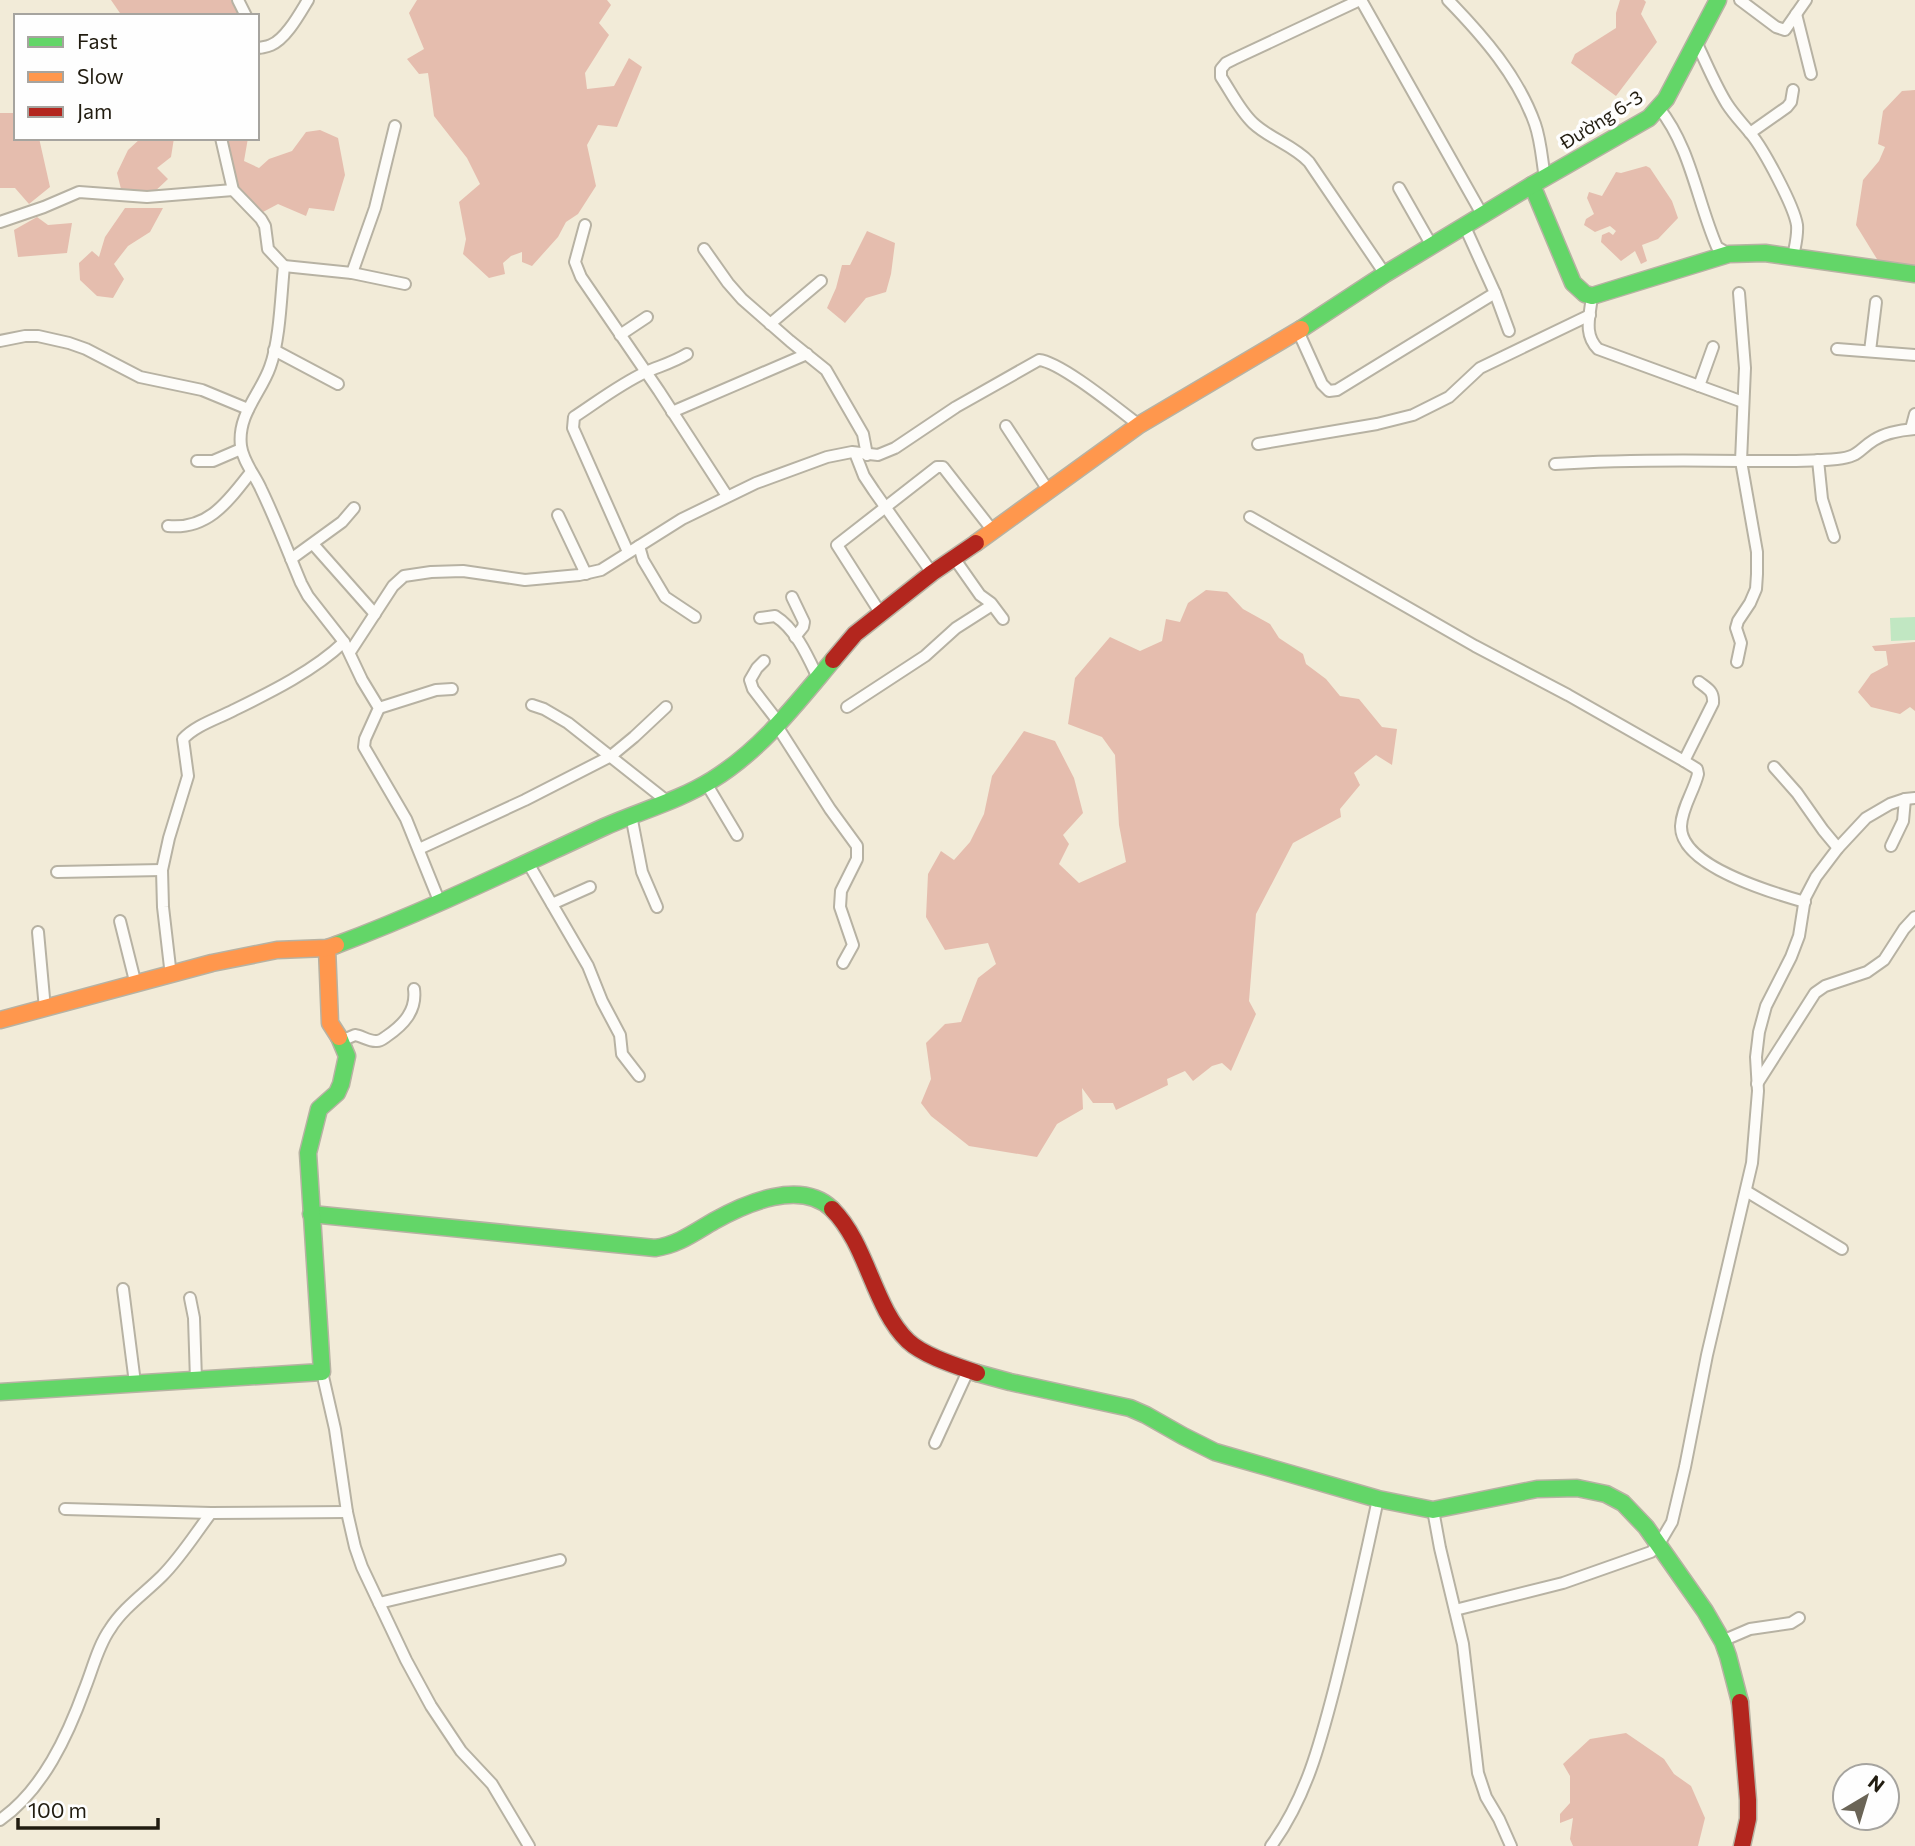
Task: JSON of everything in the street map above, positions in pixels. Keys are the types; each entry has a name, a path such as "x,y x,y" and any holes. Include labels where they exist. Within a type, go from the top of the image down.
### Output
{"street":[{"path":"259,47 271,46 279,40 308,0"},
{"path":"1385,274 1309,162 1247,117 1221,77 1221,69 1226,63 1360,0 1483,216"},
{"path":"1448,0 1494,51 1512,75 1521,93 1536,126 1538,182 1573,283 1585,294 1592,296 1730,254 1765,253 1915,274"},
{"name":"Đường 6-3","path":"0,1020 212,963 277,950 327,948 440,903 706,783 734,764 778,725 855,634 932,573 1139,425 1298,331 1385,274 1649,118 1666,99 1718,0"},
{"path":"1740,0 1780,30 1785,30 1806,0"},
{"path":"1796,14 1811,74"},
{"path":"1696,41 1725,101 1762,149 1793,211 1797,223 1793,257"},
{"path":"1750,133 1787,107 1791,102 1793,90"},
{"path":"1659,108 1671,123 1682,147 1717,247 1730,254"},
{"path":"352,273 375,208 395,126"},
{"path":"221,140 233,190 261,219 265,226 268,249 284,265 352,273 405,284"},
{"path":"1399,188 1432,246"},
{"path":"0,222 79,192 147,197 233,190"},
{"path":"585,225 575,262 581,278 727,496"},
{"path":"1465,227 1495,293 1508,331"},
{"path":"704,249 728,283 770,324 826,370 863,434 861,454 864,477 932,573"},
{"path":"284,265 271,366 248,409 240,436 241,449 262,490 308,596 347,647 379,708"},
{"path":"770,324 821,281"},
{"path":"1298,331 1322,384 1329,391 1338,390 1495,293"},
{"path":"1737,662 1741,643 1736,628 1751,603 1757,574 1741,461 1745,368 1739,293"},
{"path":"1592,296 1589,334 1591,342 1598,349 1743,402"},
{"path":"1870,351 1877,303"},
{"path":"1258,444 1377,424 1413,415 1449,397 1480,368 1590,315"},
{"path":"620,334 647,317"},
{"path":"0,341 38,336 69,343 140,377 202,390 248,409"},
{"path":"1699,386 1713,347"},
{"path":"1837,349 1915,355"},
{"path":"274,350 338,384"},
{"path":"628,552 572,421 574,417 646,372 687,354"},
{"path":"672,412 807,354"},
{"path":"171,976 163,907 162,870 188,776 183,739 198,728 347,647 375,614 393,586 404,576 463,571 525,580 601,570 682,519 756,483 809,463 846,453 878,455 895,448 956,407 1039,360 1054,365 1082,383 1139,425"},
{"path":"1555,464 1787,462 1849,457 1859,453 1873,440 1913,429 1915,415"},
{"path":"1006,426 1048,490"},
{"path":"197,461 213,461 241,449"},
{"path":"1818,460 1822,499 1834,537"},
{"path":"881,614 837,545 937,467 941,466 993,531"},
{"path":"168,526 192,524 213,515 224,506 251,472"},
{"path":"291,559 342,522 354,508"},
{"path":"558,515 586,574"},
{"path":"1250,517 1697,769 1698,774 1681,825 1686,845 1736,879 1805,902"},
{"path":"313,544 375,614"},
{"path":"639,546 643,560 665,597 695,617"},
{"path":"954,558 1003,619"},
{"path":"792,597 804,622 795,637"},
{"path":"847,707 925,656 956,628 992,605"},
{"path":"760,618 775,616 784,623 818,678"},
{"path":"764,661 750,680 753,689 830,809 858,846 857,859 841,891 840,907 853,945 843,963"},
{"path":"1684,761 1713,703 1712,691 1699,682"},
{"path":"440,903 401,810 364,747 365,738 379,708 428,692 452,689"},
{"path":"532,705 568,723 668,802"},
{"path":"419,849 525,800 611,756 666,707"},
{"path":"1774,767 1838,848"},
{"path":"706,783 737,835"},
{"path":"1455,1610 1563,1583 1651,1552 1672,1522 1707,1355 1752,1163 1756,1057 1766,1006 1791,957 1799,936 1805,902 1816,877 1866,818 1890,804 1910,799"},
{"path":"1891,846 1910,799"},
{"path":"631,815 642,872 657,907"},
{"path":"528,863 588,966 612,1023 620,1035 622,1054 639,1076"},
{"path":"57,872 162,870"},
{"path":"552,904 590,887"},
{"path":"1757,1084 1815,993 1825,986 1867,972 1884,961 1915,917"},
{"path":"120,921 136,985"},
{"path":"38,932 45,1009"},
{"path":"327,948 330,1023 343,1046 345,1067 337,1093 319,1109 308,1153 322,1372 335,1429 347,1512 355,1547 406,1660 445,1730 492,1784 528,1846"},
{"path":"343,1046 355,1035 378,1041 403,1025 409,1016 414,989"},
{"path":"1746,1191 1842,1249"},
{"path":"311,1214 665,1247 674,1245 725,1215 752,1204 782,1197 810,1195 832,1207 845,1226 865,1261 883,1302 905,1338 922,1350 968,1371 1036,1389 1132,1409 1215,1452 1399,1505 1433,1510 1553,1488 1596,1490 1616,1498 1659,1544 1722,1641 1744,1723 1748,1814 1742,1846"},
{"path":"122,1289 135,1383"},
{"path":"190,1298 194,1318 196,1380"},
{"path":"935,1443 968,1371"},
{"path":"0,1392 322,1372"},
{"path":"1271,1846 1287,1822 1312,1770 1353,1617 1378,1499"},
{"path":"65,1509 211,1513 347,1512"},
{"path":"1433,1510 1464,1644 1478,1773 1486,1797 1511,1846"},
{"path":"0,1819 22,1802 43,1776 77,1711 110,1628 170,1567 211,1513"},
{"path":"379,1603 560,1560"},
{"path":"1722,1641 1750,1629 1791,1623 1799,1618"}],"shaded area":[{"path":"111,0 231,0 238,14 121,14"},
{"path":"417,0 607,0 611,5 599,23 609,35 585,73 587,89 614,86 629,58 642,67 617,127 598,125 587,145 596,186 578,214 566,222 558,237 532,266 522,262 522,252 503,263 505,274 489,278 463,254 466,239 459,202 480,184 467,158 434,116 428,73 419,74 407,59 424,49 409,13"},
{"path":"1620,0 1646,2 1641,14 1657,42 1616,96 1571,63 1575,54 1616,28 1616,13"},
{"path":"1915,90 1915,269 1880,264 1856,225 1863,180 1879,161 1885,147 1878,144 1883,111 1902,91"},
{"path":"0,113 14,113 14,140 39,140 50,187 29,204 15,188 0,188"},
{"path":"320,130 338,138 345,175 334,211 309,208 306,216 278,204 263,212 238,188 227,140 248,140 244,161 259,168 269,159 292,151 306,132"},
{"path":"139,140 174,140 171,157 157,168 168,179 152,194 121,189 117,173 128,150"},
{"path":"1646,166 1672,201 1678,218 1658,239 1642,245 1647,261 1641,264 1635,251 1621,261 1601,242 1602,235 1609,232 1613,235 1616,231 1610,226 1595,232 1584,225 1586,219 1594,214 1587,198 1589,192 1602,196 1616,172"},
{"path":"125,208 163,208 150,232 128,246 114,264 124,279 113,298 97,296 80,280 79,263 92,251 99,257 105,237"},
{"path":"37,217 48,225 72,223 67,253 18,257 14,230"},
{"path":"867,231 895,243 891,274 886,292 866,298 845,323 827,308 842,265 850,265"},
{"path":"1206,590 1227,592 1243,609 1270,624 1279,638 1303,654 1306,664 1326,679 1340,696 1359,699 1382,727 1397,729 1392,765 1376,755 1354,773 1360,785 1340,809 1341,817 1293,843 1256,914 1249,1001 1256,1014 1231,1071 1222,1063 1212,1066 1193,1081 1185,1071 1167,1079 1168,1085 1116,1110 1113,1103 1093,1103 1082,1088 1083,1109 1057,1124 1037,1157 969,1146 931,1116 921,1103 931,1079 926,1043 945,1024 961,1022 978,978 996,964 988,943 945,950 926,917 928,874 941,851 954,860 970,842 984,814 992,776 1024,731 1055,741 1074,778 1083,813 1063,835 1069,844 1059,864 1079,883 1126,862 1119,825 1115,755 1102,737 1068,724 1075,678 1110,637 1140,651 1162,641 1166,619 1180,622 1188,603"},
{"path":"1915,617 1915,640 1891,641 1890,618"},
{"path":"1915,642 1915,711 1910,707 1900,714 1871,707 1858,692 1871,674 1888,665 1886,651 1875,651 1872,646"},
{"path":"1626,1733 1664,1759 1674,1774 1691,1786 1705,1818 1698,1846 1573,1846 1570,1839 1573,1818 1560,1823 1560,1814 1570,1803 1570,1776 1563,1764 1590,1739"}],"traffic: fast":[{"path":"1301,329 1385,274 1649,118 1666,99 1718,0"},
{"path":"1532,185 1573,283 1585,294 1592,296 1729,254 1765,253 1915,274"},
{"path":"336,945 437,904 712,780 762,740 833,660"},
{"path":"0,1392 322,1372 308,1153 319,1109 337,1093 341,1084 347,1056 339,1037"},
{"path":"311,1214 655,1248 679,1241 742,1207 773,1197 805,1196 819,1200 832,1209"},
{"path":"977,1373 1130,1408 1215,1452 1378,1499 1433,1510 1537,1489 1577,1488 1606,1494 1623,1503 1646,1527 1705,1611 1723,1642 1740,1702"}],"traffic: slow":[{"path":"976,543 1139,425 1301,329"},
{"path":"0,1020 212,963 277,950 327,948 336,945"},
{"path":"327,948 330,1023 339,1037"}],"traffic: jam":[{"path":"833,660 855,634 932,573 976,543"},
{"path":"832,1209 854,1240 886,1311 908,1341 932,1356 977,1373"},
{"path":"1740,1702 1748,1800 1748,1819 1742,1846"}]}
